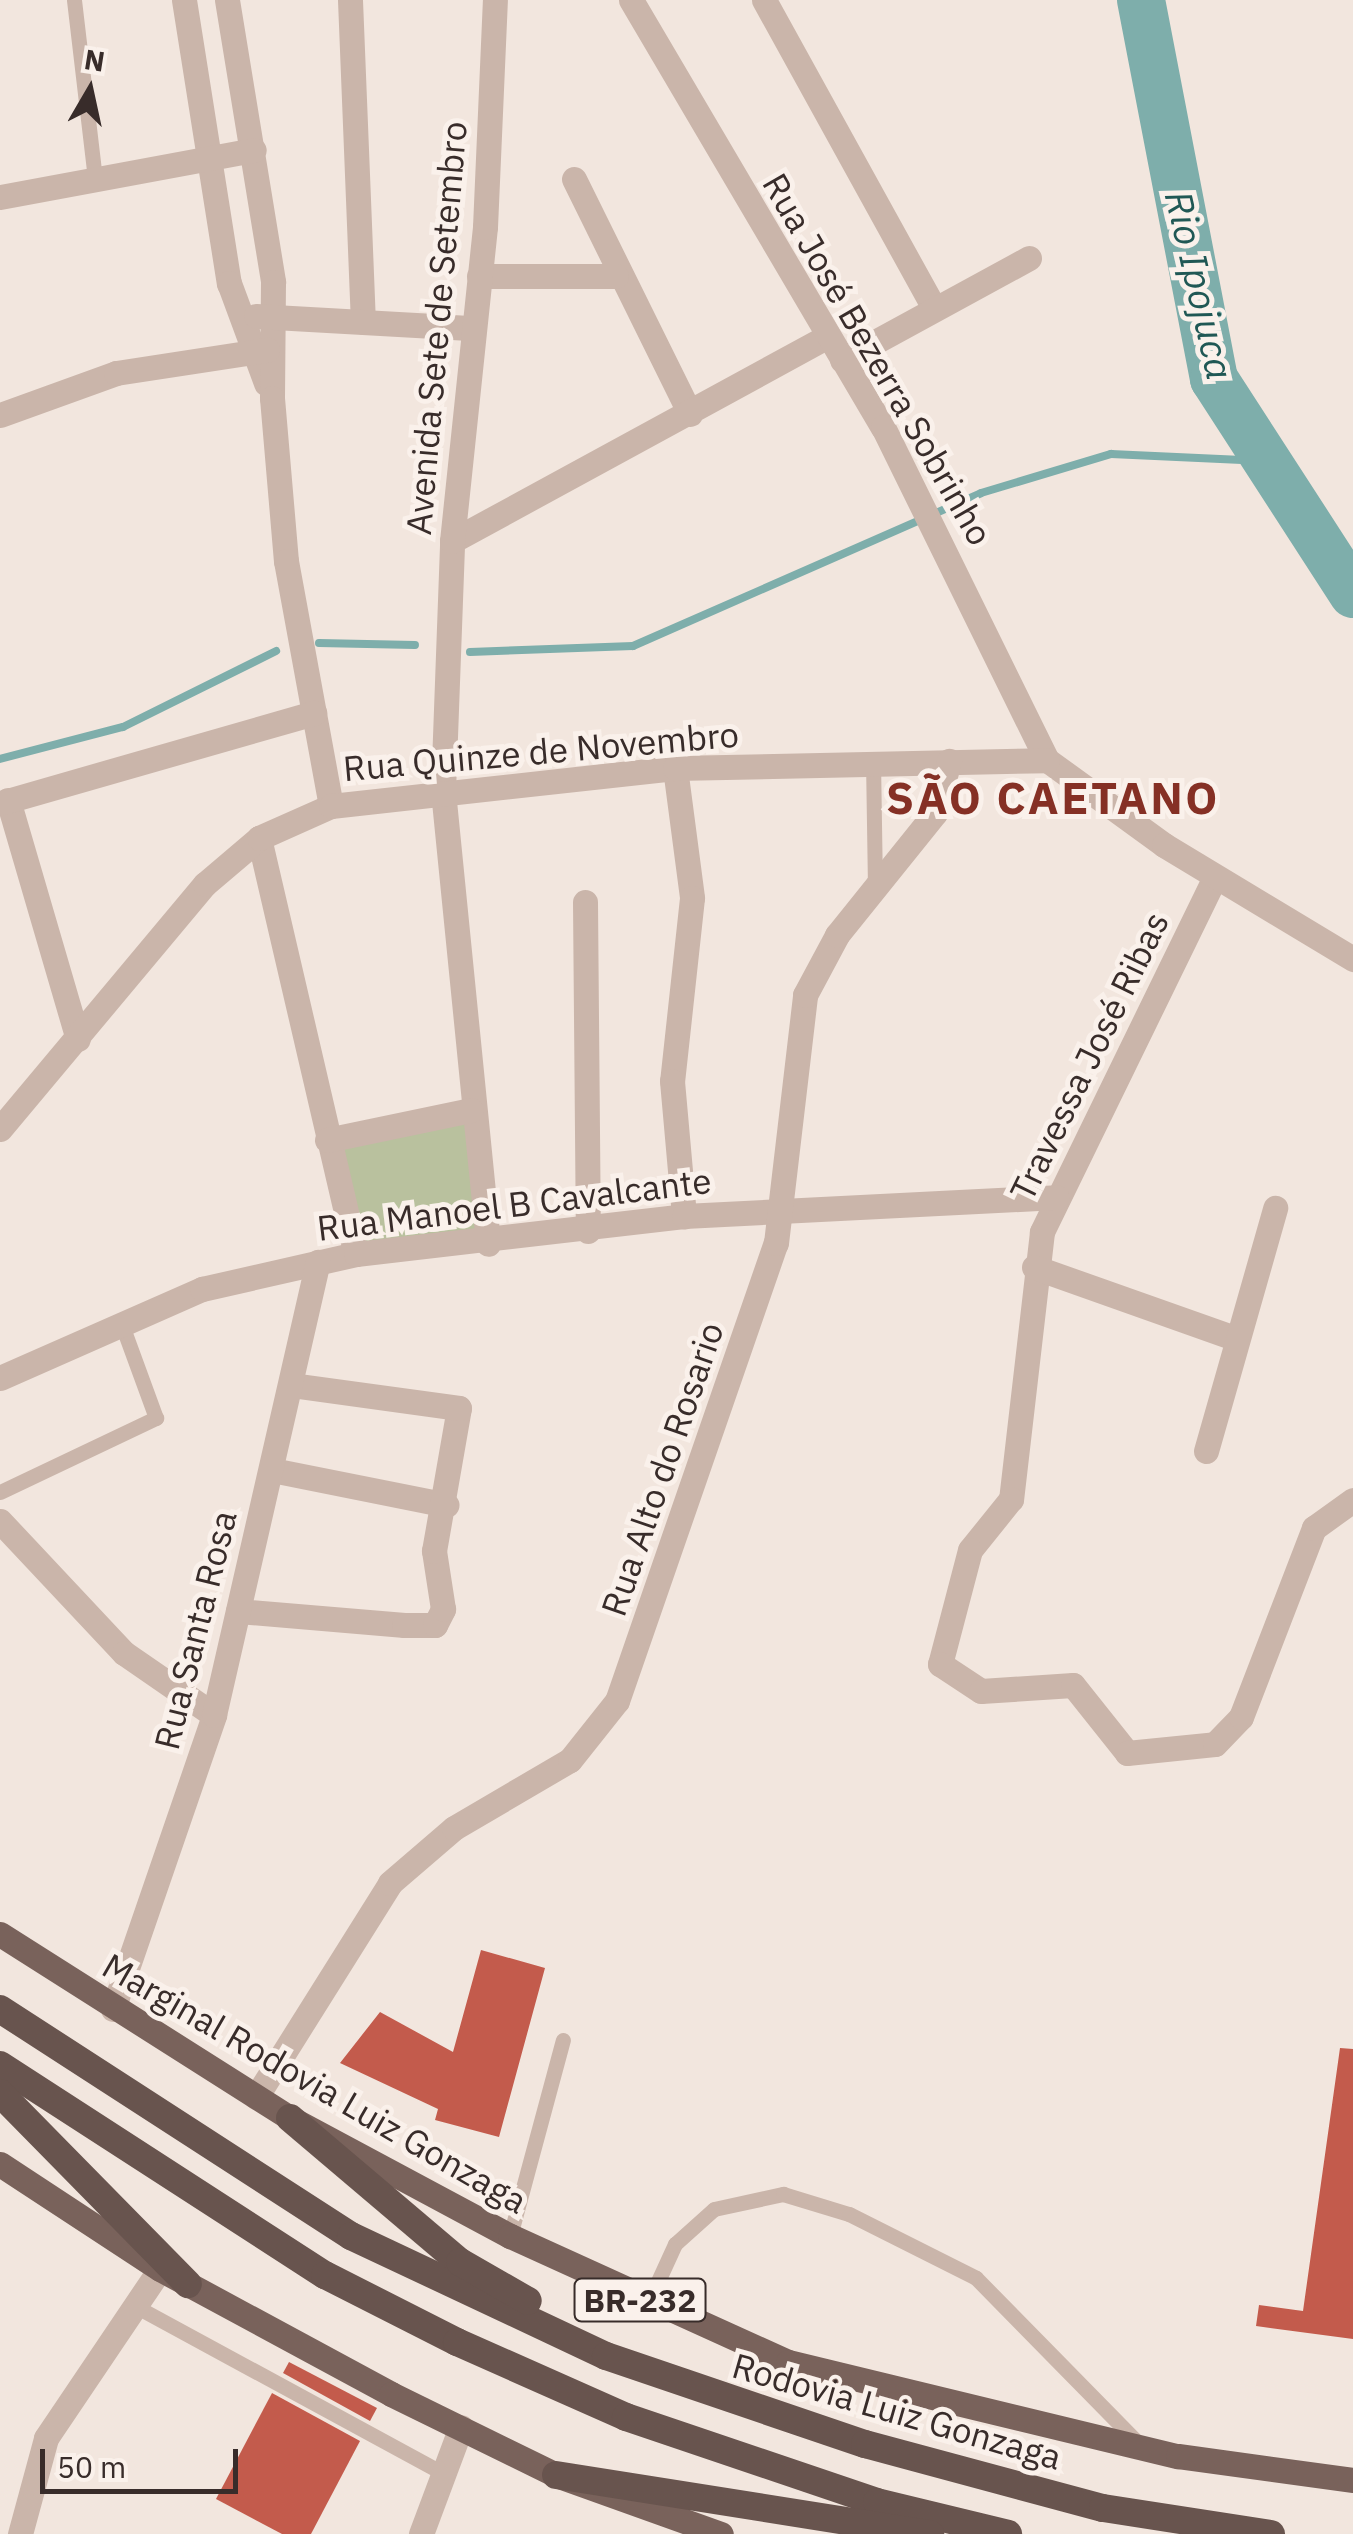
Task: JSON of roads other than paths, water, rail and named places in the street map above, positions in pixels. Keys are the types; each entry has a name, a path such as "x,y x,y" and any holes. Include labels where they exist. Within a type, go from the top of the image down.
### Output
{"highway":[{"name":"Rodovia Luiz Gonzaga","path":"0,2008 351,2236 606,2356 865,2444 1103,2508 1271,2534"},
{"path":"0,2065 325,2275 626,2418 877,2502 1008,2534"},
{"path":"0,2093 188,2284"},
{"path":"290,2118 502,2289 865,2444"},
{"path":"556,2475 930,2534"}],"main road":[{"name":"Marginal Rodovia Luiz Gonzaga","path":"0,1934 290,2118 510,2236 648,2304 788,2362 1143,2448 1353,2480"},
{"path":"0,2164 160,2269 462,2427 556,2475 721,2534"}],"street":[{"path":"184,0 241,317 263,350 272,398 286,561 330,806"},
{"path":"227,0 254,150 272,315 263,350"},
{"path":"350,0 363,322"},
{"name":"Avenida Sete de Setembro","path":"443,791 453,662 452,541 480,276 496,0"},
{"name":"Rua José Bezerra Sobrinho","path":"631,0 906,472 1047,760"},
{"path":"764,0 934,308"},
{"path":"0,198 254,150"},
{"path":"574,179 616,276 690,414"},
{"path":"842,360 1029,258"},
{"path":"480,276 616,276"},
{"path":"241,317 272,315 474,328"},
{"path":"452,541 828,336"},
{"path":"0,415 116,373 263,350"},
{"path":"78,1039 4,802 314,712"},
{"name":"Rua Quinze de Novembro","path":"0,1130 206,884 259,838 330,806 674,768 874,760 1047,760"},
{"path":"1047,760 1214,878 1353,959"},
{"name":"Rua Alto do Rosario","path":"256,2096 390,1883 598,1732 628,1676 782,1210 805,995 875,888 935,813 949,761"},
{"path":"674,768 692,898 672,1081 684,1216"},
{"path":"443,791 471,1110 488,1244"},
{"path":"259,838 356,1254"},
{"name":"Travessa José Ribas","path":"1214,878 1056,1197 1034,1267 1011,1499 970,1550 946,1630 944,1672 980,1691 1074,1685 1127,1753 1215,1744 1241,1717 1314,1528 1353,1500"},
{"path":"584,902 588,1231"},
{"path":"327,1140 471,1110"},
{"name":"Rua Manoel B Cavalcante","path":"0,1378 202,1290 356,1254 488,1244 684,1216 1056,1197"},
{"path":"1206,1451 1275,1208"},
{"name":"Rua Santa Rosa","path":"113,2009 214,1715 318,1262"},
{"path":"1034,1267 1235,1338"},
{"path":"238,1611 435,1624 443,1609 434,1551 448,1505 459,1408 290,1385"},
{"path":"272,1470 448,1505"},
{"path":"0,1522 124,1653 214,1715"},
{"path":"20,2534 46,2438 160,2269"},
{"path":"421,2534 462,2427"}],"lane":[{"path":"74,0 95,179"},
{"path":"874,760 875,888"},
{"path":"0,1492 156,1418 122,1325"},
{"path":"510,2236 563,2040"},
{"path":"648,2304 675,2244 714,2209 783,2194 849,2214 976,2278 1143,2448"},
{"path":"135,2306 444,2473"}],"waterway":[{"name":"Rio Ipojuca","path":"1141,0 1214,379 1353,594"},
{"path":"470,652 633,646 981,493 1111,454 1264,461"},
{"path":"319,643 415,645"},
{"path":"0,759 123,727 276,651"}],"district":[{"name":"SÃO CAETANO","path":"1053,798"}]}
